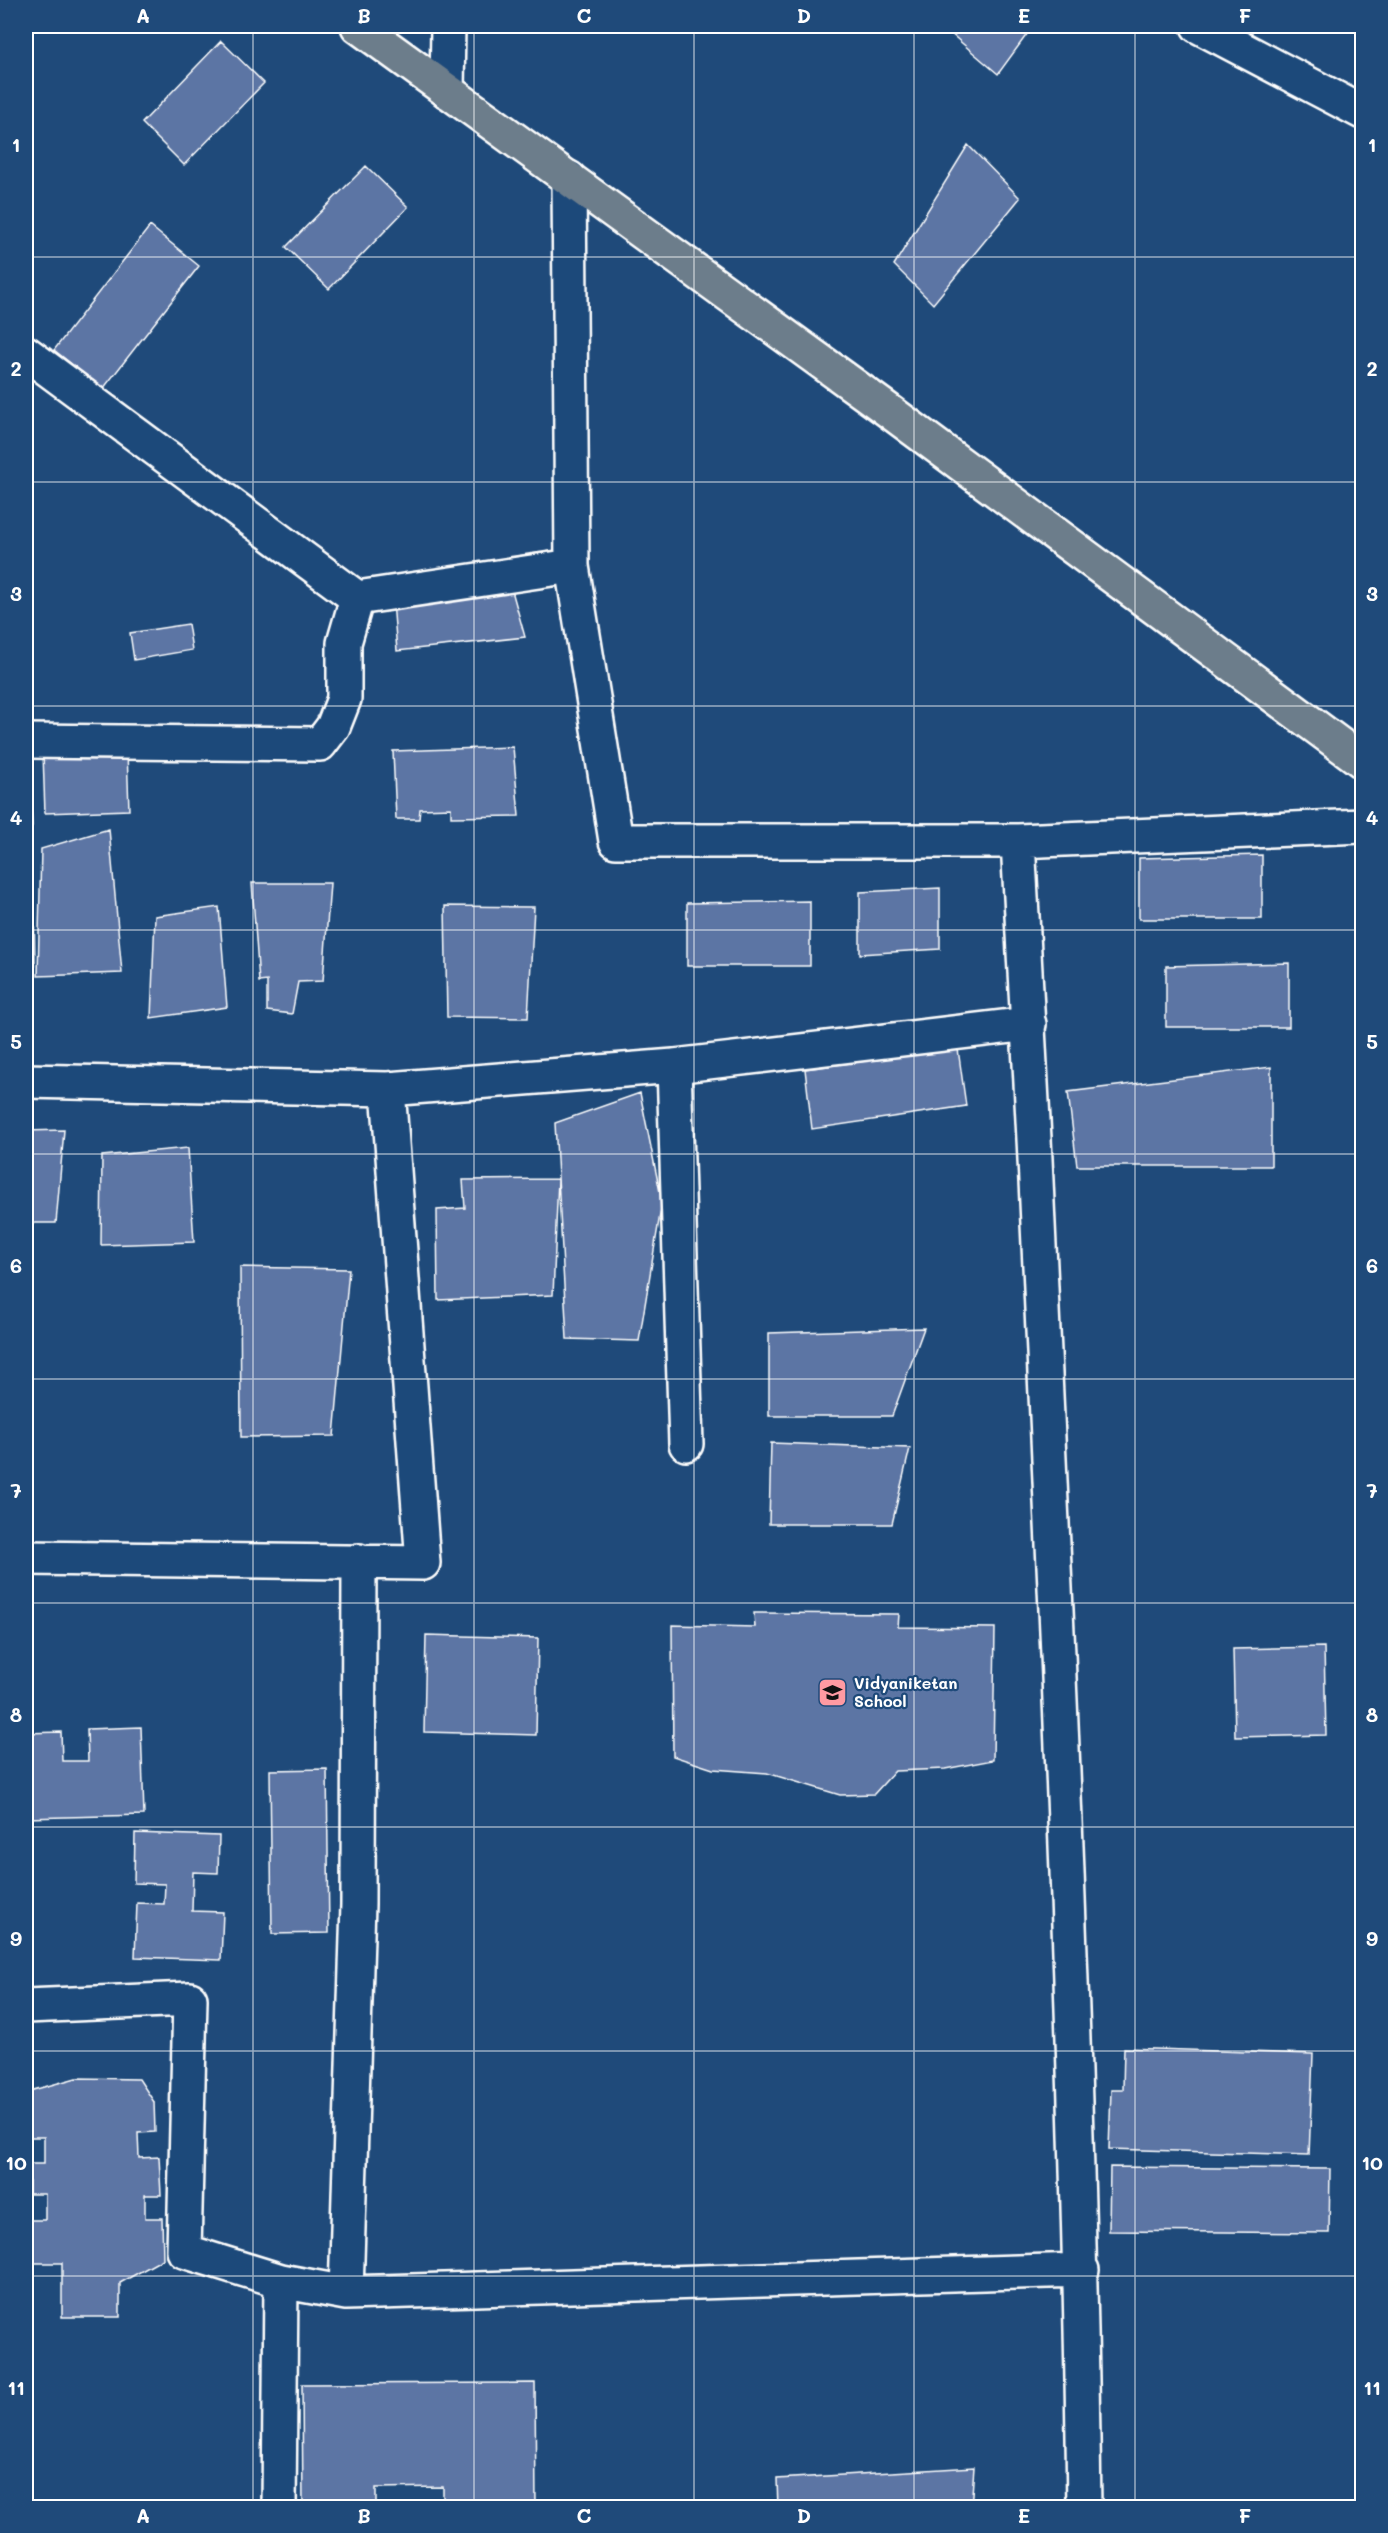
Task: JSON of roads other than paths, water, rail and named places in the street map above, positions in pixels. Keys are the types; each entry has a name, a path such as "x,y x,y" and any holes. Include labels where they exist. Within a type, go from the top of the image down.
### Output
{"main road":[{"path":"358,26 885,408 1362,761"}],"street":[{"path":"447,91 448,26"},
{"path":"1198,26 1362,112"},
{"path":"568,178 572,566 616,841 1018,841 1362,826"},
{"path":"26,353 357,598 572,566"},
{"path":"26,741 320,744 333,727 344,699 344,643 357,598"},
{"path":"1018,841 1029,1024 1060,1692 1082,2270 1084,2508"},
{"path":"26,1081 388,1089 674,1066 1029,1024"},
{"path":"674,1066 686,1444"},
{"path":"26,1558 423,1563 388,1089"},
{"path":"346,2293 358,1904 359,1561"},
{"path":"26,2006 190,1999 184,2251 281,2281 346,2293 1082,2270"},
{"path":"279,2508 281,2281"}],"place":[{"name":"Vidyaniketan School","path":"833,1692"}]}
